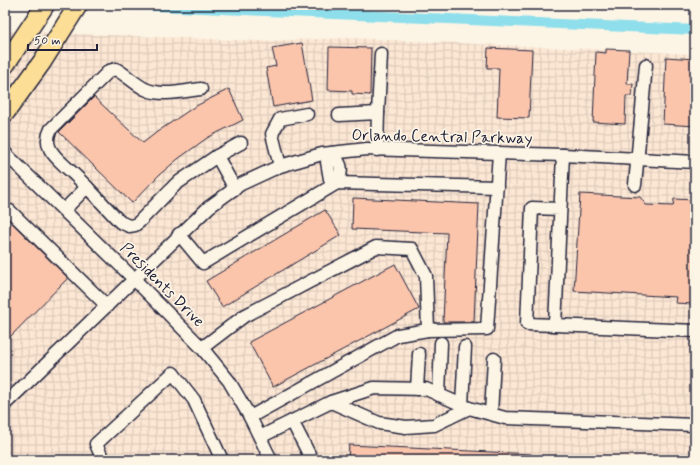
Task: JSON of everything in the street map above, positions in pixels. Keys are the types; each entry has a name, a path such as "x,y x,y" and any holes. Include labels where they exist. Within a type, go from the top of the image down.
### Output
{"highway":[{"path":"5,65 45,5"},
{"path":"5,113 42,62 78,5"}],"street":[{"path":"377,150 381,54"},
{"path":"636,185 646,64"},
{"path":"201,89 170,93 152,91 143,88 116,69 109,71 51,129 48,144 51,153 87,187 120,222 129,226 135,225 139,222 176,184 217,156 241,143"},
{"path":"339,115 378,113"},
{"path":"280,166 272,134 280,119 308,114"},
{"name":"Orlando Central Parkway","path":"5,404 135,280 179,234 209,207 241,184 280,166 322,154 377,150 563,155 695,162"},
{"name":"Presidents Drive","path":"5,153 202,348 228,381 250,418 271,460"},
{"path":"332,153 327,162 330,179 337,183 497,187"},
{"path":"250,418 398,335 428,330 487,329 499,153"},
{"path":"555,325 563,155"},
{"path":"217,156 235,189"},
{"path":"179,234 203,263 337,183"},
{"path":"64,210 87,187"},
{"path":"560,209 532,208 526,324 695,331"},
{"path":"5,212 10,211 107,306"},
{"path":"202,348 244,316 376,246 412,249 426,276 428,330"},
{"path":"439,395 441,343"},
{"path":"465,347 466,407"},
{"path":"417,389 419,354"},
{"path":"491,414 494,359"},
{"path":"103,460 96,444 173,374 194,400 222,460"},
{"path":"260,437 331,402 374,388 426,389 466,407 506,418 695,425"},
{"path":"331,402 379,423 406,427 434,425 466,407"},
{"path":"292,421 312,460"}],"shaded area":[{"path":"5,31 262,41 349,38 695,54 695,460 5,460"}],"building":[{"path":"302,43 312,100 273,107 266,68 276,66 272,48"},
{"path":"329,47 371,48 370,95 352,94 352,91 328,90"},
{"path":"488,48 532,50 529,118 497,117 499,68 487,68"},
{"path":"606,49 629,50 627,84 633,84 632,96 626,96 625,124 593,122 596,52 606,53"},
{"path":"666,57 695,59 695,126 663,124"},
{"path":"229,89 243,120 207,138 178,159 159,175 132,203 59,132 94,97 143,143 194,107"},
{"path":"580,194 640,197 646,205 673,206 674,199 695,200 695,294 693,304 675,303 676,297 574,291"},
{"path":"353,198 479,204 474,322 443,322 447,233 352,229"},
{"path":"325,210 341,235 222,307 206,281"},
{"path":"12,223 68,278 5,342 5,230"},
{"path":"395,264 419,309 273,387 249,342"},
{"path":"349,445 531,454 531,460 348,460"}],"waterway":[{"path":"134,5 695,30"}]}
